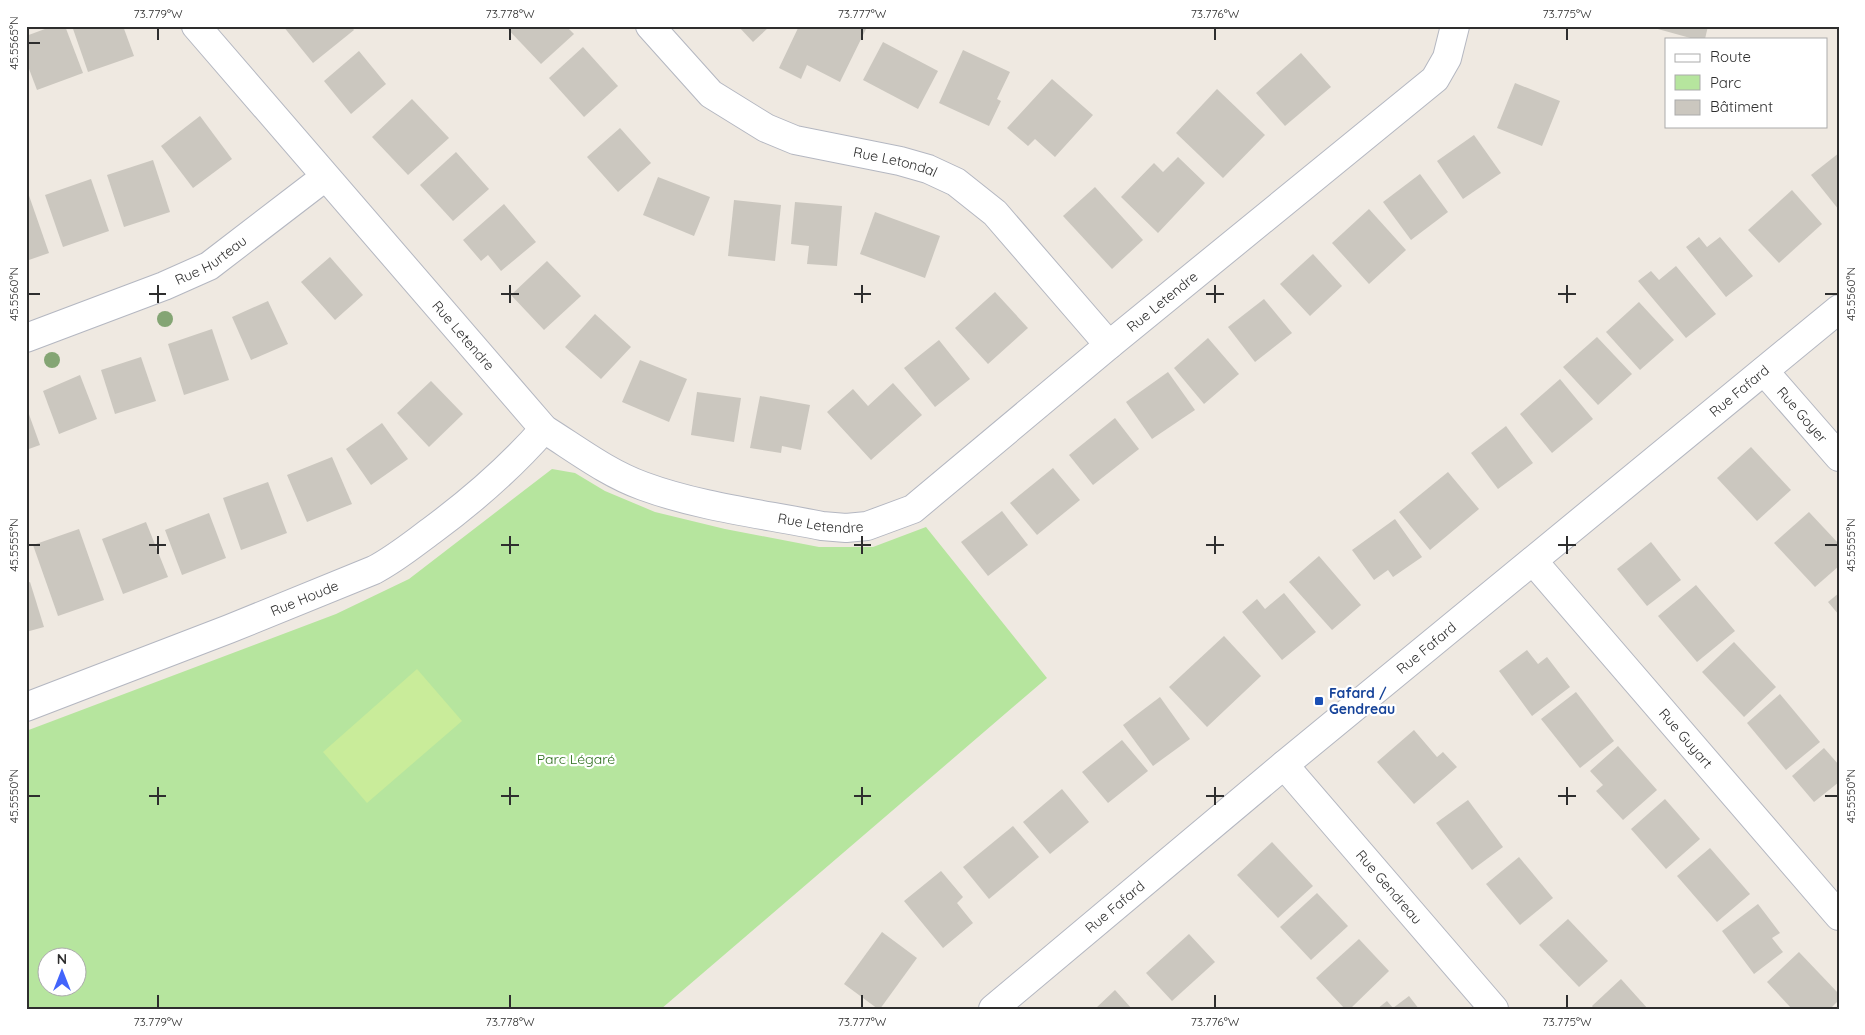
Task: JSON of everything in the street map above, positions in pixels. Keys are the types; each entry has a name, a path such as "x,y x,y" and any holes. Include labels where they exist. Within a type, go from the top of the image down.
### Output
{"street":[{"name":"Rue Letendre","path":"196,26 544,429 605,468 642,486 682,498 822,526 846,528 867,526 913,509 979,456 1109,345 1435,79 1447,58 1455,26"},
{"name":"Rue Letondal","path":"650,26 711,94 766,128 795,140 900,161 928,169 956,182 995,213 1109,345"},
{"name":"Rue Hurteau","path":"26,338 164,286 209,266 325,177"},
{"name":"Rue Fafard","path":"993,1009 1284,765 1839,309"},
{"name":"Rue Goyer","path":"1764,371 1839,457"},
{"name":"Rue Houde","path":"26,707 229,629 374,570 391,561 470,502 517,460 544,429"},
{"name":"Rue Guyart","path":"1533,560 1839,916"},
{"name":"Rue Gendreau","path":"1284,765 1494,1009"}],"green space":[{"name":"Parc Légaré","path":"552,469 575,473 605,491 655,512 725,529 819,547 873,547 926,527 1047,678 661,1009 26,1009 26,731 336,614 409,579"},
{"path":"417,669 462,721 367,803 323,752"}],"building":[{"path":"53,26 65,26 83,73 37,90 26,61 26,36"},
{"path":"72,26 123,26 134,56 88,72"},
{"path":"283,26 351,26 354,30 313,63"},
{"path":"505,26 566,26 574,34 541,64"},
{"path":"738,26 770,26 753,42"},
{"path":"799,26 860,26 866,29 840,82 807,65 801,79 779,68"},
{"path":"1647,26 1708,26 1705,38 1690,38"},
{"path":"883,42 938,71 918,109 863,80"},
{"path":"583,47 618,86 584,117 549,78"},
{"path":"963,50 1010,72 997,99 1001,101 989,126 939,103"},
{"path":"359,51 386,84 351,114 324,81"},
{"path":"1301,53 1331,87 1285,126 1256,93"},
{"path":"1052,79 1093,115 1055,157 1035,139 1028,146 1007,128"},
{"path":"1515,83 1560,101 1542,146 1497,128"},
{"path":"1217,89 1265,135 1223,178 1176,133"},
{"path":"412,99 449,138 408,175 372,137"},
{"path":"200,116 232,159 193,188 161,146"},
{"path":"620,128 651,163 618,192 587,157"},
{"path":"1474,135 1501,173 1463,199 1437,161"},
{"path":"456,152 489,189 453,221 420,185"},
{"path":"1839,153 1839,210 1811,175"},
{"path":"1178,157 1205,183 1158,233 1121,197 1154,163 1163,172"},
{"path":"153,160 170,212 124,227 107,175"},
{"path":"1420,174 1448,212 1411,240 1383,202"},
{"path":"658,177 710,197 694,236 643,215"},
{"path":"91,179 109,231 63,247 45,195"},
{"path":"26,187 49,253 26,261"},
{"path":"1095,187 1143,240 1112,269 1063,216"},
{"path":"1792,190 1822,224 1779,263 1748,230"},
{"path":"734,200 781,205 775,261 728,256"},
{"path":"795,202 842,206 837,266 807,264 809,246 791,244"},
{"path":"504,204 536,242 501,271 488,255 481,261 463,240"},
{"path":"1369,209 1406,250 1369,284 1332,243"},
{"path":"875,212 940,236 925,278 860,254"},
{"path":"1699,237 1707,247 1720,237 1753,276 1726,297 1686,247"},
{"path":"1313,254 1342,286 1310,316 1280,284"},
{"path":"330,257 363,295 335,320 301,282"},
{"path":"547,261 581,296 544,330 511,295"},
{"path":"1676,266 1716,314 1686,338 1638,281 1651,271 1659,280"},
{"path":"995,292 1028,328 988,364 955,328"},
{"path":"1264,299 1292,333 1255,362 1228,327"},
{"path":"268,301 288,344 251,360 232,317"},
{"path":"1639,302 1674,340 1640,370 1606,332"},
{"path":"595,314 631,347 601,379 565,347"},
{"path":"212,329 229,380 184,395 168,344"},
{"path":"1597,337 1632,374 1598,405 1563,367"},
{"path":"1208,338 1239,374 1204,404 1174,368"},
{"path":"939,340 970,379 935,407 904,368"},
{"path":"141,357 156,401 115,414 101,370"},
{"path":"640,360 687,379 669,422 622,402"},
{"path":"1168,372 1195,410 1152,439 1126,402"},
{"path":"80,375 97,419 59,434 43,391"},
{"path":"1560,379 1593,419 1552,453 1520,414"},
{"path":"431,381 463,414 429,447 397,413"},
{"path":"893,383 922,415 871,460 827,412 853,389 868,406"},
{"path":"697,392 741,398 734,442 691,435"},
{"path":"760,396 810,405 801,450 782,446 781,453 750,448"},
{"path":"26,406 40,445 26,450"},
{"path":"1115,418 1139,449 1093,485 1069,455"},
{"path":"382,423 408,459 371,485 346,449"},
{"path":"1506,426 1533,463 1498,489 1471,453"},
{"path":"1751,447 1791,490 1757,521 1717,478"},
{"path":"332,457 352,504 307,522 287,475"},
{"path":"1053,468 1080,500 1037,535 1010,503"},
{"path":"1448,472 1479,509 1430,550 1399,512"},
{"path":"268,482 287,533 241,550 223,498"},
{"path":"1002,511 1028,545 988,576 961,542"},
{"path":"1809,512 1839,544 1839,566 1815,587 1774,543"},
{"path":"209,513 226,558 182,575 165,530"},
{"path":"1395,519 1422,557 1393,577 1388,570 1374,580 1352,550"},
{"path":"146,522 168,577 123,594 102,539"},
{"path":"79,529 104,600 58,616 33,545"},
{"path":"1651,542 1681,580 1647,606 1617,569"},
{"path":"1319,556 1361,605 1332,630 1289,582"},
{"path":"30,582 44,627 26,632 26,583"},
{"path":"1696,585 1735,631 1697,662 1658,616"},
{"path":"1284,593 1316,632 1282,660 1242,612 1257,599 1265,609"},
{"path":"1839,593 1839,615 1828,602"},
{"path":"1224,636 1261,676 1207,727 1169,687"},
{"path":"1734,642 1776,687 1744,717 1702,672"},
{"path":"1527,650 1538,664 1547,657 1570,687 1532,716 1499,671"},
{"path":"1576,692 1614,741 1580,768 1541,719"},
{"path":"1780,694 1820,742 1786,770 1747,723"},
{"path":"1160,697 1190,739 1153,766 1123,725"},
{"path":"1414,730 1437,757 1443,752 1457,767 1414,804 1377,762"},
{"path":"1122,740 1148,771 1108,803 1082,772"},
{"path":"1618,746 1657,790 1623,820 1596,791 1603,785 1590,771"},
{"path":"1824,748 1839,765 1839,782 1814,802 1792,776"},
{"path":"1062,789 1089,822 1050,854 1023,822"},
{"path":"1665,799 1700,839 1666,869 1631,829"},
{"path":"1468,800 1503,847 1472,870 1436,823"},
{"path":"1013,826 1039,857 989,899 963,867"},
{"path":"1272,842 1313,886 1278,918 1237,875"},
{"path":"1710,848 1750,894 1717,922 1677,876"},
{"path":"1519,857 1553,898 1520,925 1486,884"},
{"path":"941,871 963,897 957,903 973,923 943,948 904,901"},
{"path":"1317,893 1348,926 1311,960 1280,927"},
{"path":"1758,904 1780,933 1772,938 1783,952 1754,974 1722,931"},
{"path":"1568,919 1608,961 1579,987 1539,945"},
{"path":"882,932 917,958 880,1009 878,1009 844,984"},
{"path":"1189,934 1215,962 1172,1001 1146,973"},
{"path":"1359,939 1389,971 1350,1009 1345,1009 1316,978"},
{"path":"1799,952 1839,994 1839,1000 1830,1009 1792,1009 1767,982"},
{"path":"1621,979 1648,1009 1594,1009 1592,1006"},
{"path":"1115,990 1132,1009 1095,1009"},
{"path":"1409,996 1419,1009 1377,1009 1387,1001 1393,1008"}],"place":[{"name":"Fafard / Gendreau","path":"1319,701"}]}
